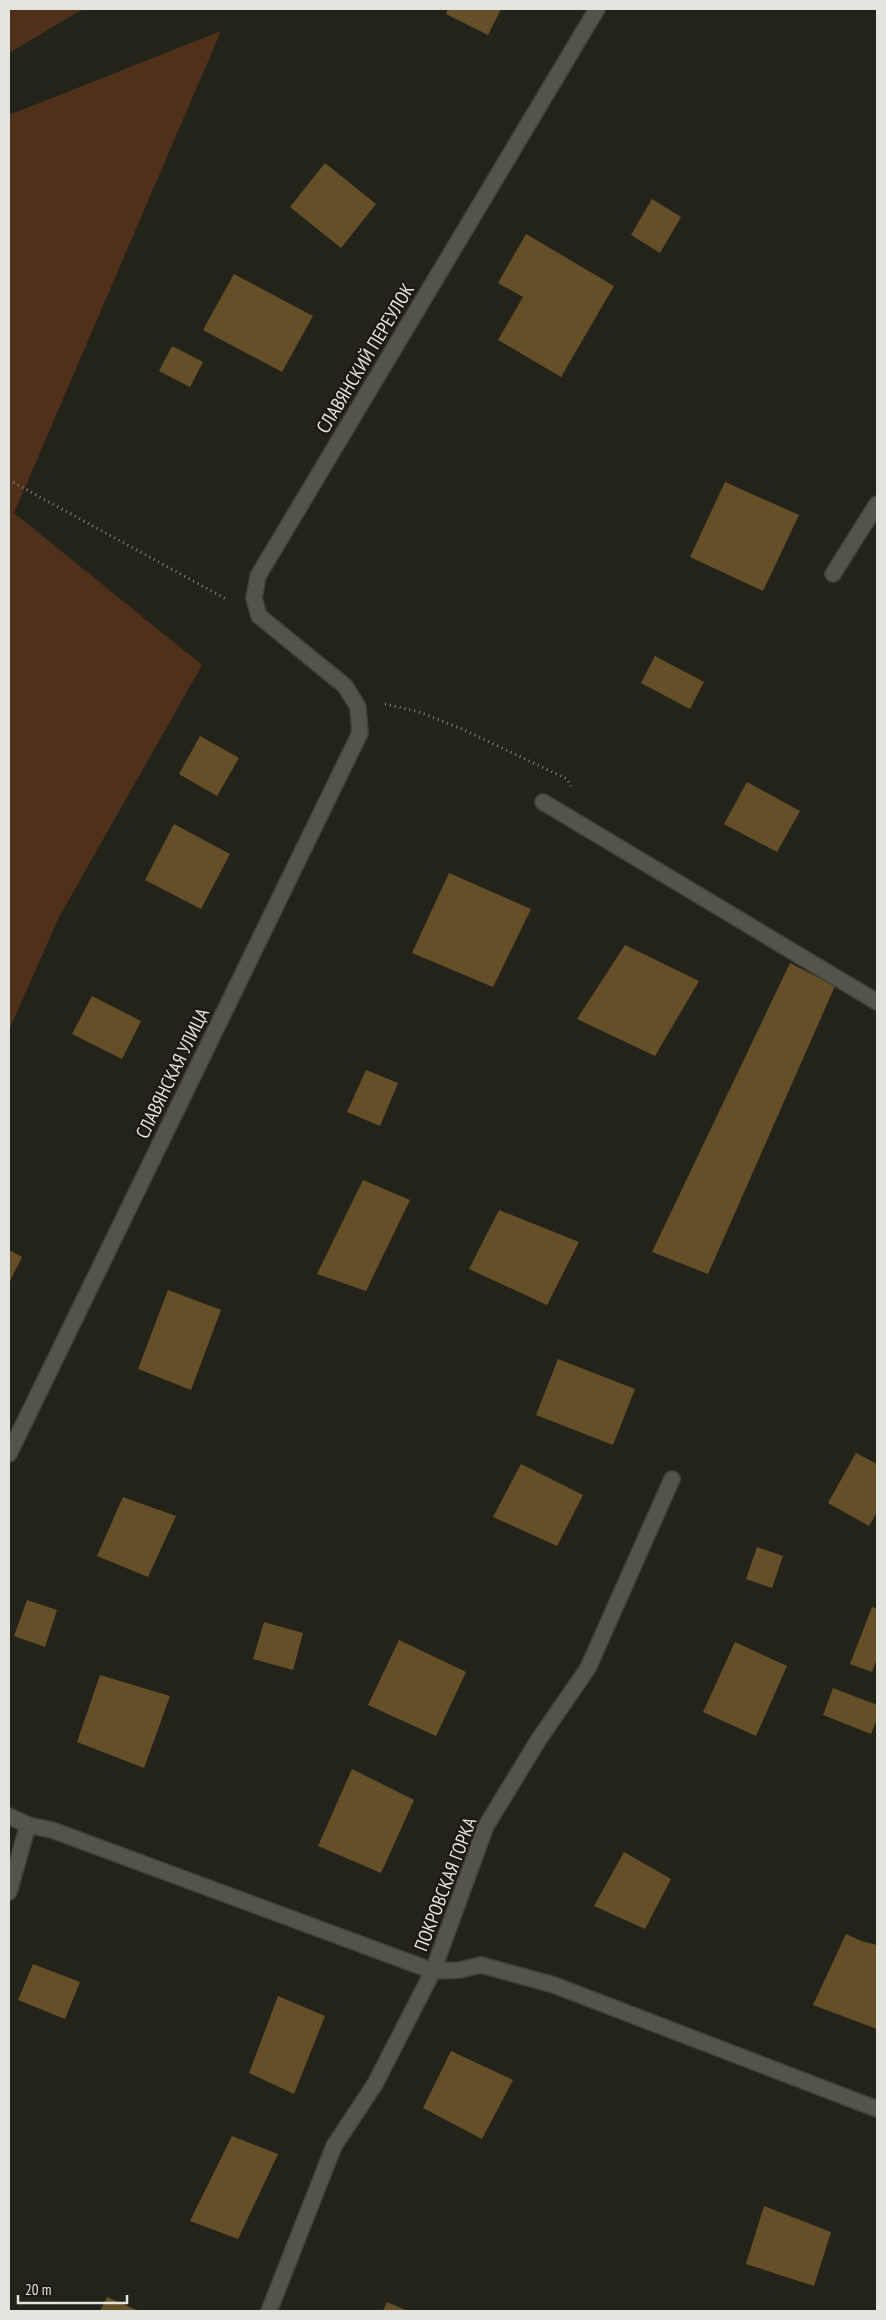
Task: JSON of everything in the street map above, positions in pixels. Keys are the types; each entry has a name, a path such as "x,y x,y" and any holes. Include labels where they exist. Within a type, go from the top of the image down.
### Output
{"street":[{"name":"СЛАВЯНСКИЙ ПЕРЕУЛОК","path":"259,616 254,598 258,576 597,9"},
{"path":"833,574 877,504"},
{"path":"259,616 345,686"},
{"name":"СЛАВЯНСКАЯ УЛИЦА","path":"9,1454 360,733 358,707 345,686"},
{"path":"543,802 877,1002"},
{"name":"ПОКРОВСКАЯ ГОРКА","path":"269,2311 334,2146 375,2084 433,1971 486,1826 539,1739 588,1668 672,1479"},
{"path":"9,1816 28,1825 52,1830 433,1971 460,1970 481,1965 554,1985 877,2109"},
{"path":"9,1892 28,1825"}],"path":[{"path":"9,480 259,616"},
{"path":"345,686 373,703 392,704 462,728 566,779 575,793"}],"shaded area":[{"path":"9,9 83,9 9,53"},
{"path":"221,31 14,513 202,665 59,917 9,1030 9,115"}],"building":[{"path":"448,9 501,9 488,35 446,14"},
{"path":"325,163 376,204 341,248 290,207"},
{"path":"652,199 681,217 660,253 631,235"},
{"path":"526,234 614,286 561,377 498,340 523,297 498,283"},
{"path":"234,274 313,316 282,372 203,330"},
{"path":"172,346 203,362 190,387 159,371"},
{"path":"725,482 799,515 763,591 690,557"},
{"path":"655,656 704,682 690,709 641,683"},
{"path":"200,736 239,758 217,796 179,774"},
{"path":"747,782 800,811 777,852 724,824"},
{"path":"174,824 230,854 201,909 145,880"},
{"path":"449,873 531,909 493,987 412,953"},
{"path":"625,945 699,981 655,1056 577,1019"},
{"path":"790,963 835,986 708,1274 652,1252"},
{"path":"92,996 141,1021 122,1059 72,1034"},
{"path":"366,1070 398,1083 380,1126 347,1112"},
{"path":"363,1180 410,1200 366,1291 317,1274"},
{"path":"499,1210 579,1242 547,1305 469,1269"},
{"path":"9,1250 22,1257 9,1283"},
{"path":"168,1290 221,1310 191,1390 138,1369"},
{"path":"558,1359 635,1389 613,1445 536,1415"},
{"path":"856,1453 877,1464 877,1512 869,1526 828,1503"},
{"path":"521,1464 583,1495 557,1546 493,1517"},
{"path":"123,1497 176,1516 148,1577 97,1556"},
{"path":"757,1547 783,1556 772,1588 746,1579"},
{"path":"27,1600 57,1610 45,1647 14,1636"},
{"path":"872,1607 877,1609 877,1658 872,1672 850,1664"},
{"path":"264,1622 303,1633 293,1670 253,1659"},
{"path":"399,1640 466,1672 436,1736 368,1705"},
{"path":"735,1642 787,1666 756,1736 703,1712"},
{"path":"100,1675 170,1696 144,1768 77,1742"},
{"path":"833,1688 877,1705 877,1719 871,1734 823,1715"},
{"path":"352,1769 414,1800 381,1873 318,1846"},
{"path":"624,1852 671,1879 645,1929 594,1906"},
{"path":"846,1934 861,1941 877,1945 877,2029 813,2005"},
{"path":"33,1964 80,1982 65,2019 18,2000"},
{"path":"278,1996 325,2016 294,2094 249,2073"},
{"path":"451,2051 513,2080 482,2139 423,2108"},
{"path":"232,2136 278,2154 238,2239 190,2221"},
{"path":"764,2206 831,2232 814,2286 746,2264"},
{"path":"107,2297 139,2311 100,2311"},
{"path":"387,2302 408,2311 383,2311"}]}
